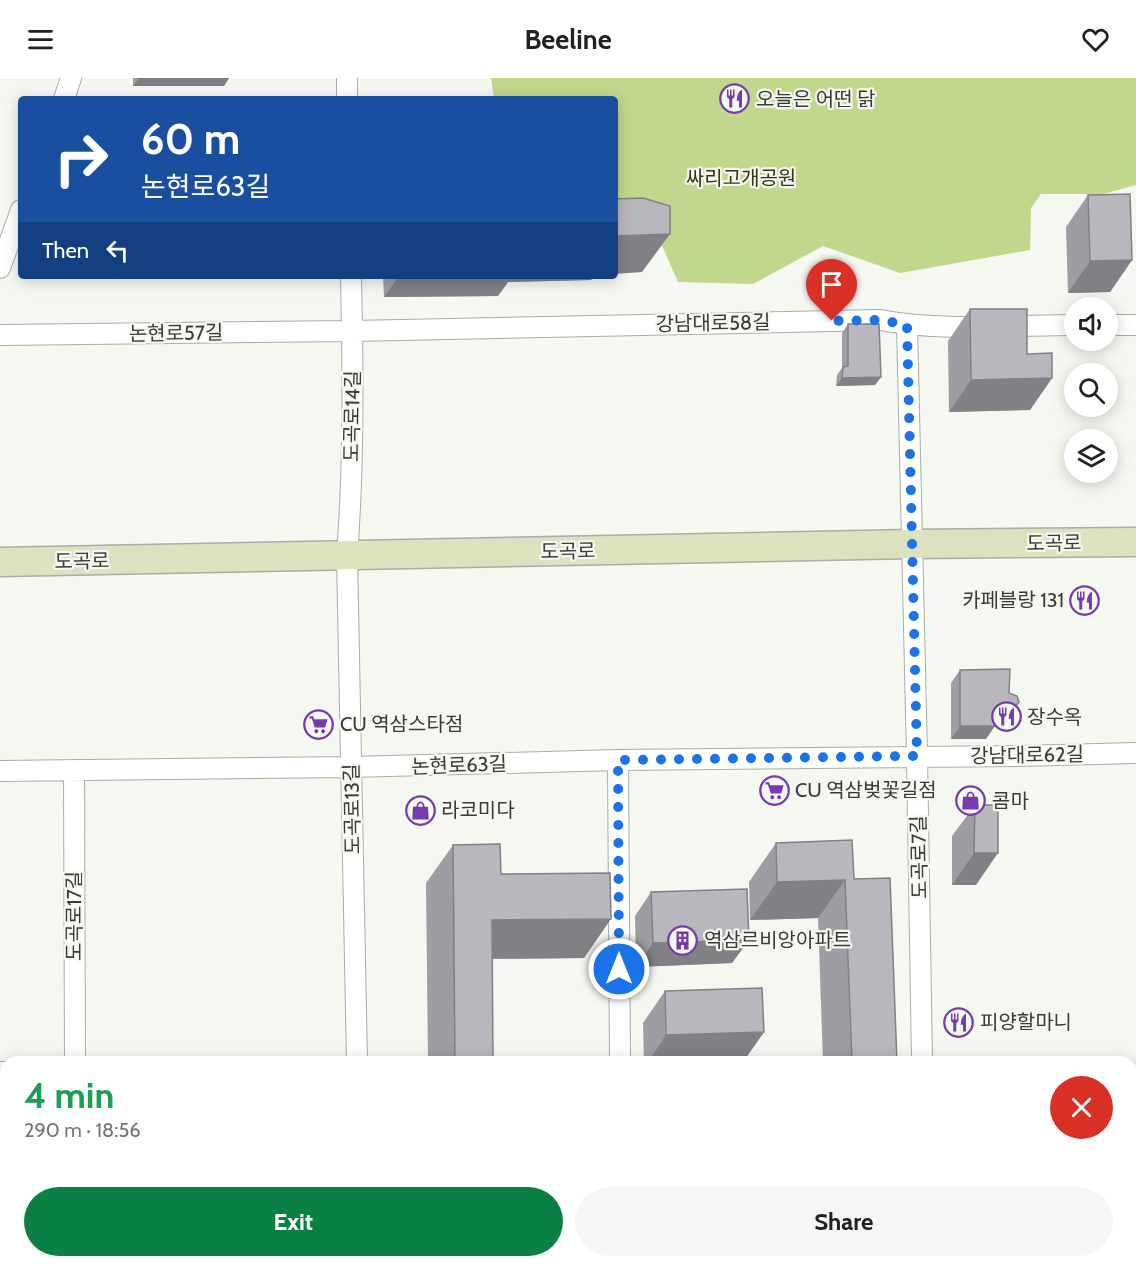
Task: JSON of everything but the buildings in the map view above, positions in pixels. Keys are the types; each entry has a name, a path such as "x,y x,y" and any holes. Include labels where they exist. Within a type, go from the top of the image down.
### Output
{"main road":[{"name":"도곡로","path":"0,562 912,544 1136,542"}],"street":[{"path":"65,96 71,78"},
{"path":"347,78 347,96"},
{"path":"0,268 18,218"},
{"name":"도곡로14길","path":"347,556 351,503 351,279"},
{"name":"강남대로58길","path":"352,331 880,320 907,325 952,328 1064,325"},
{"name":"도곡로7길","path":"907,325 922,1056"},
{"path":"1118,325 1136,325"},
{"name":"논현로57길","path":"0,336 352,331"},
{"name":"도곡로13길","path":"347,556 357,1056"},
{"name":"강남대로62길","path":"917,756 1136,753"},
{"name":"논현로63길","path":"0,771 917,756"},
{"path":"618,760 620,1056"},
{"name":"도곡로17길","path":"74,770 75,1056"}],"green space":[{"name":"싸리고개공원","path":"491,78 1136,78 1136,185 1103,194 1041,194 1031,208 1030,250 900,273 823,246 753,284 678,282 650,218 618,216 618,96 494,96"}],"place":[{"name":"오늘은 어떤 닭","path":"735,99"},
{"name":"카페블랑 131","path":"1085,600"},
{"name":"장수옥","path":"1006,717"},
{"name":"CU 역삼스타점","path":"319,724"},
{"name":"CU 역삼벚꽃길점","path":"774,790"},
{"name":"콤마","path":"971,801"},
{"name":"라코미다","path":"420,810"},
{"name":"역삼르비앙아파트","path":"683,940"},
{"name":"피양할마니","path":"959,1022"}],"route":[{"path":"619,969 618,760 917,756 907,325 880,320 832,321"}]}
